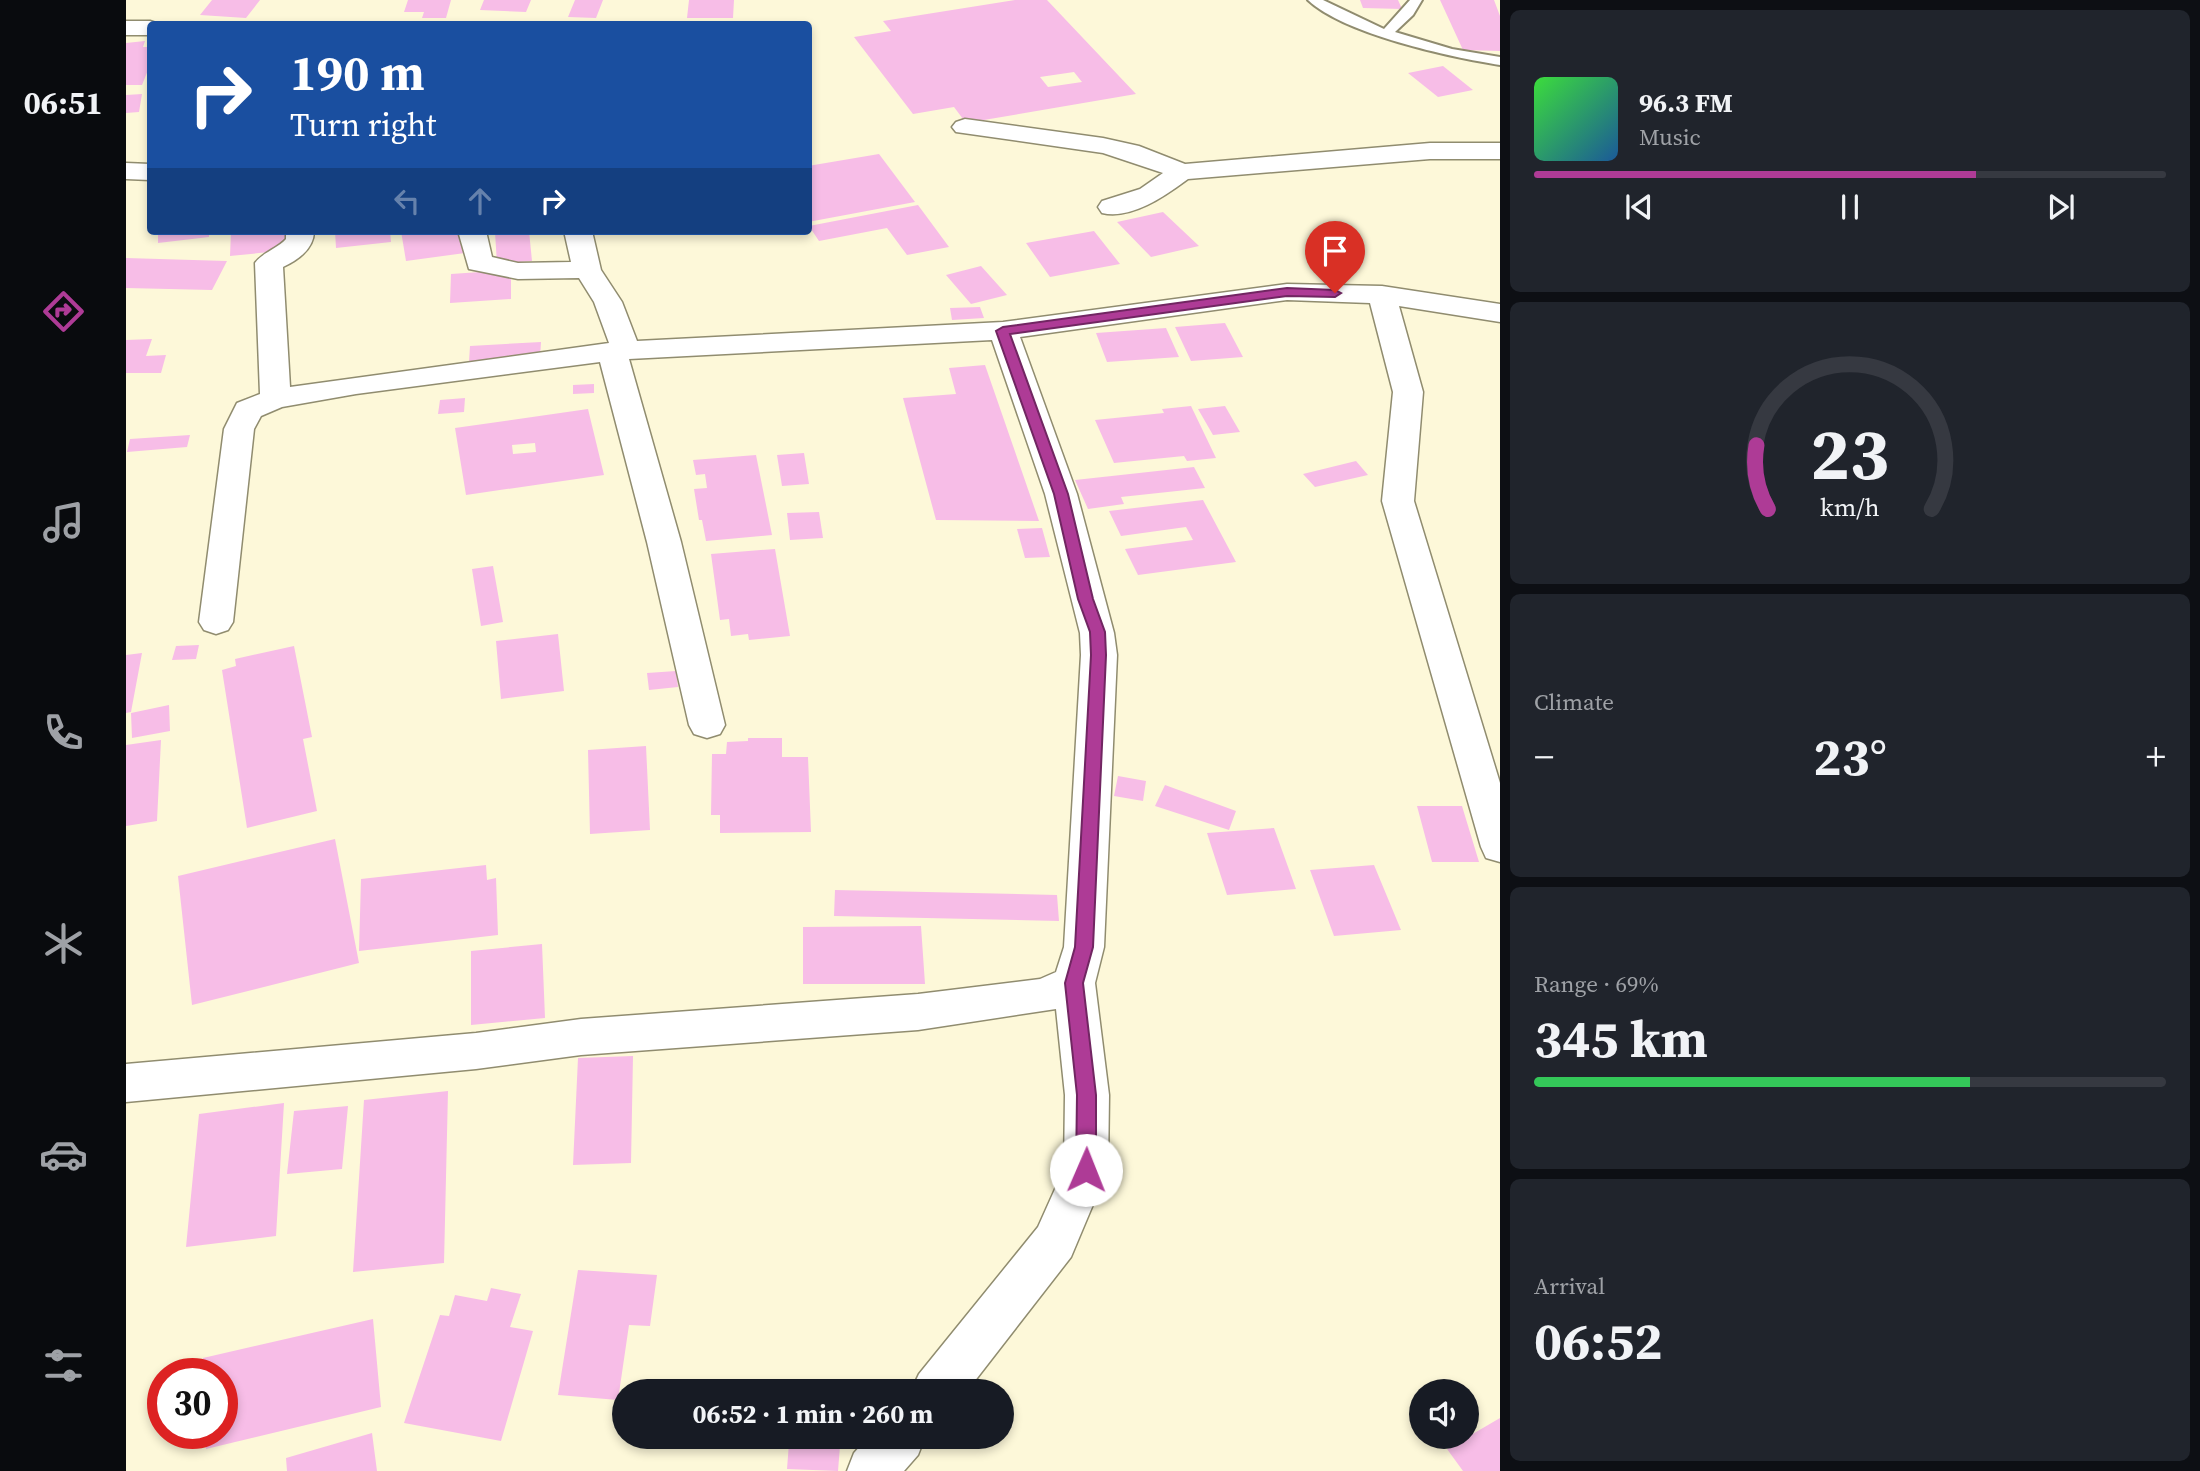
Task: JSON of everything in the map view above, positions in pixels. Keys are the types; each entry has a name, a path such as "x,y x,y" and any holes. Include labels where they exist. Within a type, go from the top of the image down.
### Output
{"street":[{"path":"126,28 147,28"},
{"path":"965,127 1024,138 1071,140 1161,160 1181,172"},
{"path":"1111,208 1149,195 1181,172 1392,154 1500,151"},
{"path":"126,172 147,172"},
{"path":"275,399 270,263 287,255 300,240 300,235"},
{"path":"473,235 479,263 518,271 587,270"},
{"path":"579,235 587,270 608,302 707,725"},
{"path":"216,622 239,429 248,410 275,399 356,385 619,351 1003,331 1287,292 1382,295 1500,313"},
{"path":"1382,295 1408,392 1398,502 1500,847"},
{"path":"946,1379 1055,1242 1086,1170 1087,1095 1074,983 1084,947 1099,655 1097,632 1086,599 1061,494 1003,331"},
{"path":"126,1083 476,1051 580,1037 918,1013 1045,996 1074,983"},
{"path":"872,1471 890,1449"}],"lane":[{"path":"1314,0 1349,20 1387,33 1455,54 1500,61"},
{"path":"1387,33 1409,12 1416,0"}],"building":[{"path":"212,0 260,0 246,18 200,15"},
{"path":"408,0 451,0 446,18 422,18 424,12 404,12"},
{"path":"484,0 531,0 526,12 480,10"},
{"path":"575,0 603,0 596,18 568,17"},
{"path":"689,0 734,0 733,18 687,18"},
{"path":"1015,0 1047,0 1136,94 966,123 954,107 913,114 854,37 891,31 883,21","holes":["1074,72 1082,82 1048,87 1040,77"]},
{"path":"1360,0 1398,0 1402,9 1363,8"},
{"path":"1440,0 1494,0 1500,16 1500,51 1463,50"},
{"path":"145,41 143,47 147,47 147,72 142,85 126,85 126,43"},
{"path":"1443,66 1473,90 1438,97 1408,73"},
{"path":"142,94 139,112 126,113 126,95"},
{"path":"879,154 915,202 812,221 812,165"},
{"path":"918,205 949,247 907,255 887,228 819,241 812,225"},
{"path":"1163,212 1199,246 1151,257 1117,222"},
{"path":"1094,231 1120,264 1050,277 1026,243"},
{"path":"158,235 209,235 209,237 158,243"},
{"path":"231,235 290,235 290,250 230,256"},
{"path":"335,235 390,235 391,242 336,248"},
{"path":"402,235 461,235 465,253 406,261"},
{"path":"495,235 529,235 532,261 497,264"},
{"path":"126,258 227,261 212,290 126,288"},
{"path":"981,266 1007,295 971,304 946,275"},
{"path":"511,270 511,299 450,303 451,274"},
{"path":"980,307 984,318 952,320 950,308"},
{"path":"1225,323 1243,357 1191,361 1175,327"},
{"path":"1166,328 1179,357 1107,362 1096,333"},
{"path":"152,339 146,356 166,355 161,373 126,373 126,340"},
{"path":"541,342 540,358 469,362 470,346"},
{"path":"985,365 1039,521 936,520 903,398 956,394 949,368"},
{"path":"594,384 594,393 573,394 573,385"},
{"path":"465,398 464,412 438,414 440,400"},
{"path":"1191,406 1216,458 1187,461 1184,456 1114,463 1095,420 1164,413 1162,409"},
{"path":"1225,406 1240,432 1213,435 1198,409"},
{"path":"588,409 604,475 466,495 455,428","holes":["535,443 536,452 513,454 512,445"]},
{"path":"190,435 187,447 127,452 130,439"},
{"path":"804,453 809,484 782,486 777,455"},
{"path":"756,455 772,535 706,541 694,489 707,488 705,474 696,475 693,460"},
{"path":"1356,461 1368,475 1315,487 1303,474"},
{"path":"1194,467 1205,488 1121,497 1124,504 1088,509 1075,480"},
{"path":"1203,500 1236,562 1138,575 1125,549 1193,540 1186,527 1121,536 1109,511"},
{"path":"819,512 823,538 790,540 787,513"},
{"path":"1042,528 1050,557 1025,558 1017,529"},
{"path":"775,549 790,636 749,640 748,634 731,636 729,619 720,620 711,554"},
{"path":"493,566 503,622 481,626 472,569"},
{"path":"558,634 564,691 501,699 496,641"},
{"path":"199,645 196,659 172,660 176,646"},
{"path":"294,646 312,737 303,739 317,811 247,828 222,670 236,666 235,659"},
{"path":"142,653 131,712 126,713 126,655"},
{"path":"676,671 678,687 649,690 647,673"},
{"path":"169,705 170,731 132,738 131,713"},
{"path":"748,738 782,738 782,757 808,757 811,832 720,833 720,815 711,815 712,754 726,754 727,742 748,741"},
{"path":"161,740 157,821 126,826 126,745"},
{"path":"646,746 650,830 590,834 588,750"},
{"path":"1118,776 1146,781 1143,801 1114,796"},
{"path":"1165,785 1236,811 1229,830 1155,806"},
{"path":"1417,806 1462,806 1479,862 1432,862"},
{"path":"1274,828 1296,889 1227,895 1207,833"},
{"path":"335,839 359,963 192,1005 178,876"},
{"path":"486,865 487,880 496,878 498,935 359,951 361,879"},
{"path":"1374,865 1401,930 1334,936 1310,870"},
{"path":"835,890 1057,895 1059,921 834,916"},
{"path":"921,926 925,984 803,984 803,927"},
{"path":"542,944 545,1018 471,1025 471,951"},
{"path":"633,1056 631,1163 573,1165 578,1058"},
{"path":"448,1091 444,1263 353,1272 364,1100"},
{"path":"284,1103 276,1236 186,1247 199,1114"},
{"path":"348,1106 342,1169 287,1174 294,1111"},
{"path":"578,1270 657,1275 650,1326 629,1325 621,1379 612,1379 612,1400 558,1395"},
{"path":"491,1288 521,1294 510,1327 533,1331 501,1441 404,1423 440,1315 449,1316 455,1295 487,1301"},
{"path":"373,1319 381,1407 238,1441 238,1358 203,1358"},
{"path":"1500,1418 1500,1471 1463,1471 1447,1449 1479,1449 1479,1430"},
{"path":"372,1433 377,1471 287,1471 286,1458"},
{"path":"789,1449 840,1449 838,1471 787,1469"}],"route":[{"path":"1086,1170 1087,1095 1074,983 1084,947 1099,655 1097,632 1086,599 1061,494 1003,331 1287,292 1335,293"}]}
